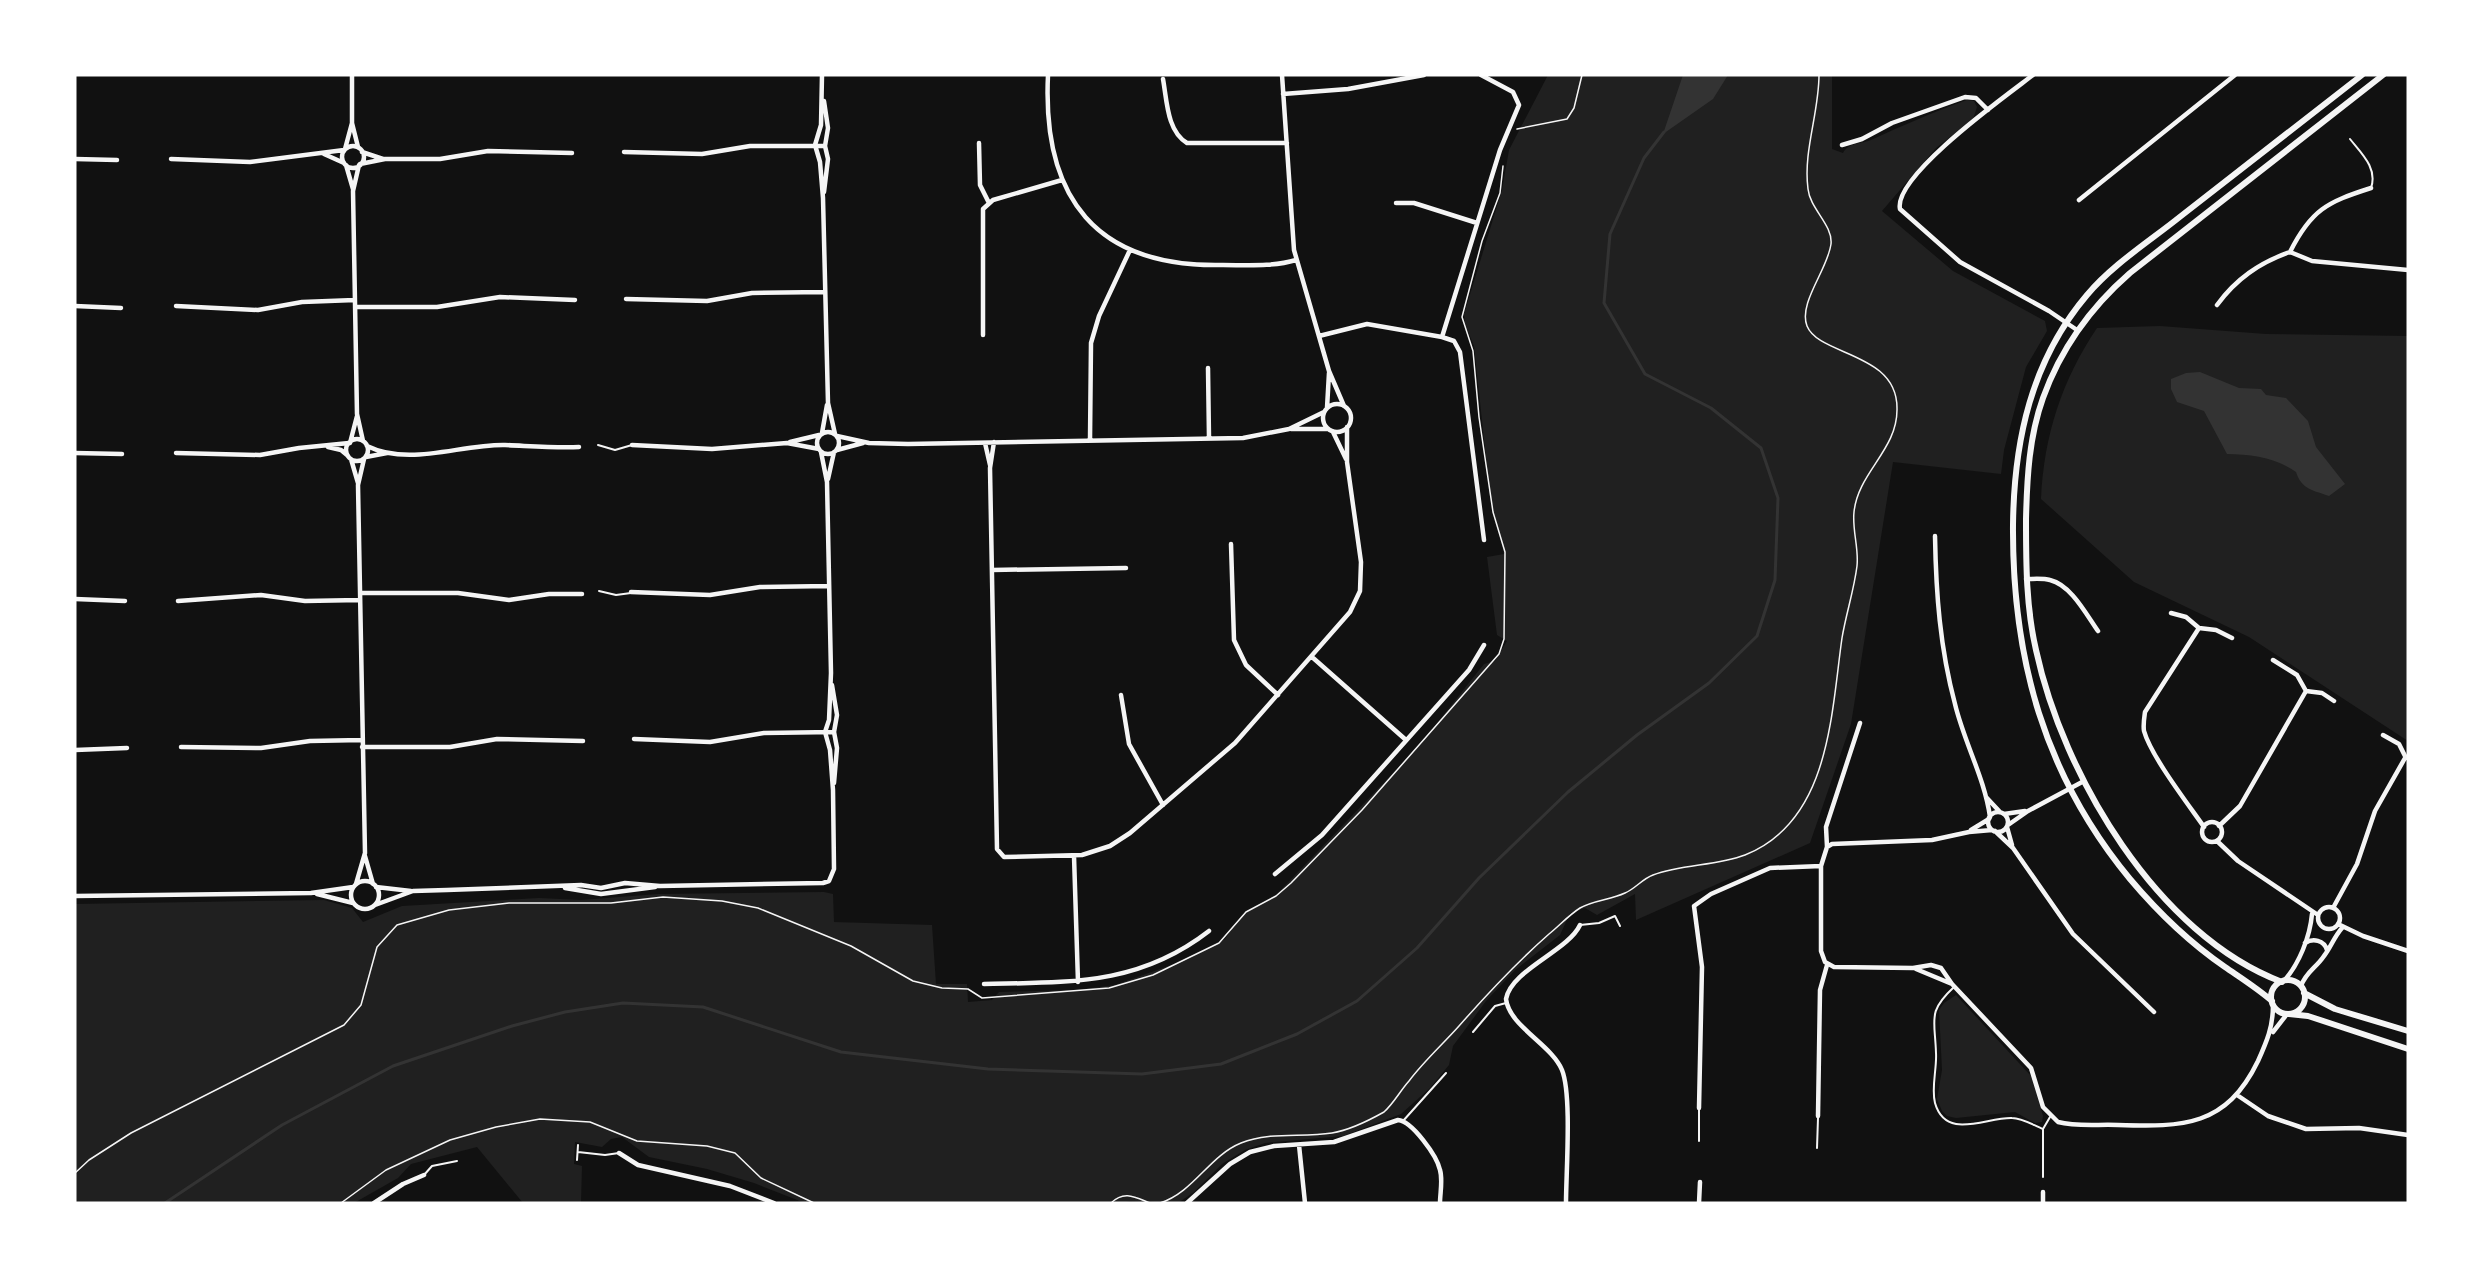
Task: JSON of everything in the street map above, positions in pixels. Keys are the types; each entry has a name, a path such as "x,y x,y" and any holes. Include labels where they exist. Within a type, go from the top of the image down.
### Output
{"street":[{"path":"352,75 352,123 342,156 354,191"},
{"path":"822,75 820,131 815,145 820,162 824,198 828,403 836,435 835,451 827,482"},
{"path":"1048,75 1050,133 1062,180 1087,218 1112,240 1156,260 1191,266 1278,264 1296,260"},
{"path":"994,442 990,468 997,849 999,855 1008,858 1074,856 1110,846 1230,748 1350,612 1360,591 1361,562 1347,462 1347,427 1351,416 1344,406 1329,371 1296,260 1282,75"},
{"path":"1283,94 1348,89 1424,75"},
{"path":"1442,337 1503,140 1519,105 1514,92 1481,75"},
{"path":"2033,75 1938,150 1902,194 1900,209 1960,261 2077,330"},
{"path":"2079,200 2235,75"},
{"path":"2362,75 2126,259 2089,293 2066,323 2043,365 2021,429 2014,482 2013,547 2016,608 2026,671 2046,738 2070,790 2108,850 2156,907 2223,966 2253,985 2279,1011 2308,1016 2408,1049"},
{"path":"2383,75 2130,273 2094,308 2077,330 2052,374 2042,399 2030,449 2026,503 2026,579 2032,627 2042,677 2060,730 2084,781 2120,842 2170,902 2226,951 2260,973 2283,981 2293,981 2303,990 2335,1009 2408,1031"},
{"path":"1163,79 1173,127 1178,136 1187,143 1287,143"},
{"path":"822,90 828,128 825,146 828,159 824,198"},
{"path":"1842,145 1862,139 1892,123 1965,97 1976,98 1988,110"},
{"path":"352,123 360,150 360,165 354,191 357,414 350,443 350,458 358,485"},
{"path":"979,143 980,185 989,202"},
{"path":"171,159 250,162 322,153 353,146 385,159"},
{"path":"624,152 702,154 750,146 825,146"},
{"path":"322,153 345,164 360,165 385,159 440,159 499,150 572,153"},
{"path":"75,159 117,160"},
{"path":"983,335 981,219 983,209 989,202 1062,180"},
{"path":"2217,305 2232,284 2266,262 2290,252 2304,226 2325,205 2336,199 2371,188"},
{"path":"1396,203 1414,204 1477,222"},
{"path":"1090,440 1091,343 1099,316 1130,250"},
{"path":"2290,252 2312,261 2408,270"},
{"path":"626,299 707,301 752,293 825,292"},
{"path":"356,307 437,307 500,297 575,300"},
{"path":"176,306 258,310 302,302 355,300"},
{"path":"75,306 122,309"},
{"path":"1319,336 1367,324 1454,341 1460,352 1484,540"},
{"path":"1208,368 1209,438"},
{"path":"1329,371 1326,410 1323,419 1347,462"},
{"path":"75,896 311,893 355,885 364,881 414,891 562,887 601,894 660,886 823,883 831,879 834,869 832,790 830,750 825,732 829,720 831,673 827,482 817,440 821,434 828,403"},
{"path":"632,445 712,449 787,443 821,434 868,442 985,443 1260,436 1289,429 1336,404 1344,406"},
{"path":"357,414 365,443 358,485 365,853 379,896 375,905"},
{"path":"1289,429 1341,431 1347,427"},
{"path":"176,453 260,455 299,448 325,447 355,440 390,453"},
{"path":"787,443 820,451 835,451 868,442"},
{"path":"985,443 990,468"},
{"path":"325,447 341,450 350,458 358,461 390,453 457,451 505,445 579,447"},
{"path":"75,453 122,454"},
{"path":"1935,536 1936,593 1946,663 1962,730 1986,797 1989,818 1994,831 2013,848 2073,934 2154,1012"},
{"path":"1231,544 1234,640 1246,665 1278,695"},
{"path":"992,570 1126,568"},
{"path":"2026,579 2049,579 2060,584 2082,608 2098,631"},
{"path":"632,592 710,595 760,587 829,586"},
{"path":"360,593 458,593 509,600 549,594 582,594"},
{"path":"178,600 261,595 305,601 360,600"},
{"path":"75,599 125,601"},
{"path":"2171,613 2186,617 2199,628 2217,630 2232,638"},
{"path":"2199,628 2145,712 2143,723 2145,733 2156,754 2204,827"},
{"path":"1275,874 1322,835 1469,670 1484,645"},
{"path":"1312,657 1406,740"},
{"path":"2273,660 2297,675 2306,691"},
{"path":"831,673 837,715 834,732 837,748 832,790"},
{"path":"2219,826 2240,806 2306,691"},
{"path":"2306,691 2322,693 2334,702"},
{"path":"1121,695 1129,744 1163,805"},
{"path":"1818,1116 1820,990 1827,965 1821,951 1821,866 1827,847 1826,827 1860,723"},
{"path":"634,740 710,742 764,733 834,732"},
{"path":"2333,908 2357,864 2375,811 2407,758 2399,744 2384,735"},
{"path":"362,747 450,747 497,738 583,741"},
{"path":"181,747 261,748 310,741 362,740"},
{"path":"75,750 127,748"},
{"path":"1827,847 1832,844 1932,840 1969,832 2002,831 2028,811 2084,781"},
{"path":"1986,797 2002,813 2008,826 2013,848"},
{"path":"1969,832 1989,818 2002,813 2028,811"},
{"path":"2217,841 2222,832 2219,826 2213,823 2204,827 2202,833 2205,839 2217,841 2238,861 2315,915 2324,928 2340,926 2408,951"},
{"path":"353,903 351,895 365,853"},
{"path":"1074,856 1078,982"},
{"path":"1700,1108 1702,967 1694,906 1711,894 1770,868 1821,866"},
{"path":"311,893 353,903 366,909 414,891"},
{"path":"2271,1034 2274,988 2292,972 2315,915 2326,908 2333,908"},
{"path":"1827,965 1913,968 1936,966 1945,971 1953,985 2031,1068 2043,1107 2050,1117 2068,1124 2175,1125 2210,1115 2237,1095 2252,1072 2271,1034 2288,1014 2301,1007 2307,973 2327,953 2340,926 2339,917 2333,908"},
{"path":"1566,1203 1566,1092 1563,1070 1512,1013 1506,1003 1510,990 1532,967 1573,935 1580,925"},
{"path":"984,984 1078,982 1120,976 1181,951 1209,930"},
{"path":"2305,943 2314,940 2320,942 2325,945 2327,953"},
{"path":"1913,968 1953,985"},
{"path":"2237,1095 2268,1116 2306,1129 2359,1128 2408,1135"},
{"path":"1187,1203 1230,1164 1244,1155 1274,1146 1345,1140 1403,1120 1414,1129 1438,1164 1441,1173 1440,1203"},
{"path":"1299,1145 1305,1203"},
{"path":"619,1153 638,1165 730,1186 774,1203"},
{"path":"374,1203 402,1184 423,1175"},
{"path":"1700,1182 1700,1203"},
{"path":"2043,1192 2043,1203"}],"lane":[{"path":"2350,139 2371,166 2373,176 2371,188"},
{"path":"598,445 615,450 632,445"},
{"path":"599,591 616,595 632,592"},
{"path":"1580,925 1599,923 1615,916 1620,926"},
{"path":"1953,985 1939,1001 1933,1017 1936,1053 1934,1093 1938,1110 1944,1118 1956,1126 2012,1118 2043,1129"},
{"path":"1473,1032 1496,1006 1506,1003"},
{"path":"1403,1120 1446,1073"},
{"path":"1699,1141 1700,1108"},
{"path":"1817,1148 1818,1116"},
{"path":"2043,1177 2043,1129 2050,1117"},
{"path":"577,1160 578,1145"},
{"path":"578,1152 605,1155 619,1153"},
{"path":"423,1175 432,1166 457,1161"}],"path":[{"path":"1515,130 1568,119 1574,108 1582,75"},
{"path":"1160,1203 1179,1195 1238,1144 1289,1133 1332,1133 1363,1123 1384,1112 1491,989 1575,912 1598,900 1625,893 1649,876 1743,856 1782,833 1799,812 1818,771 1830,726 1844,622 1857,564 1853,517 1857,492 1886,450 1895,428 1898,405 1890,386 1875,367 1817,338 1806,324 1808,302 1831,245 1831,235 1808,191 1819,75"},
{"path":"75,1173 89,1160 131,1133 344,1024 361,1005 374,956 386,934 407,921 449,910 509,903 611,903 663,897 722,901 788,918 851,946 885,967 921,984 968,989 982,998 1109,988 1153,975 1223,940 1246,912 1276,896 1362,810 1499,654 1504,639 1505,552 1493,512 1473,351 1462,317 1482,242 1500,193 1504,159"},
{"path":"341,1203 386,1170 441,1144 496,1127 540,1119 590,1122 637,1141 707,1146 735,1154 761,1178 814,1203"},
{"path":"1111,1203 1125,1195 1140,1197 1150,1203"}],"shaded area":[{"path":"1548,75 1832,75 1832,149 1843,153 1852,145 1871,140 1967,100 1974,101 1977,107 1973,119 1936,148 1882,211 1953,271 2045,321 2047,331 2026,367 2004,450 2001,474 1893,462 1851,724 1810,843 1636,920 1635,894 1597,915 1585,908 1570,913 1560,935 1515,970 1486,1001 1453,1046 1449,1065 1430,1088 1401,1114 1343,1136 1265,1143 1245,1150 1222,1164 1194,1192 1178,1203 1130,1201 1122,1203 805,1203 754,1183 707,1169 649,1157 622,1137 611,1139 602,1147 575,1142 574,1164 582,1166 581,1203 523,1203 477,1147 411,1164 398,1178 354,1203 75,1203 75,904 324,900 352,908 363,922 402,906 539,898 581,900 658,894 824,892 833,894 834,922 932,925 936,984 967,984 968,1002 992,1000 999,992 1076,990 1115,985 1188,959 1225,939 1242,915 1275,896 1419,746 1484,664 1495,661 1507,641 1497,635 1487,557 1504,554 1490,495 1474,346 1465,324 1464,314 1502,190 1509,150"},
{"path":"1683,75 1728,75 1713,99 1663,134"},
{"path":"2160,326 2266,334 2408,336 2408,741 2249,637 2134,582 2041,499 2046,453 2057,409 2074,368 2097,328"},
{"path":"2200,372 2239,388 2261,389 2266,395 2286,398 2308,421 2316,447 2345,484 2329,496 2305,486 2296,472 2280,463 2255,456 2227,454 2204,411 2177,402 2171,389 2171,379 2186,373"},
{"path":"1956,995 2031,1076 2043,1116 2042,1122 2035,1123 2015,1112 1956,1118 1947,1116 1942,1111 1937,1099 1942,1070 1939,1010 1944,1003"}],"waterway":[{"path":"165,1203 282,1125 393,1066 512,1026 565,1012 623,1003 703,1007 841,1052 988,1069 1142,1074 1221,1064 1297,1034 1357,1001 1417,948 1479,878 1568,792 1637,735 1709,683 1757,636 1775,580 1778,498 1761,448 1711,408 1645,374 1604,303 1610,234 1644,158 1664,132"}]}
